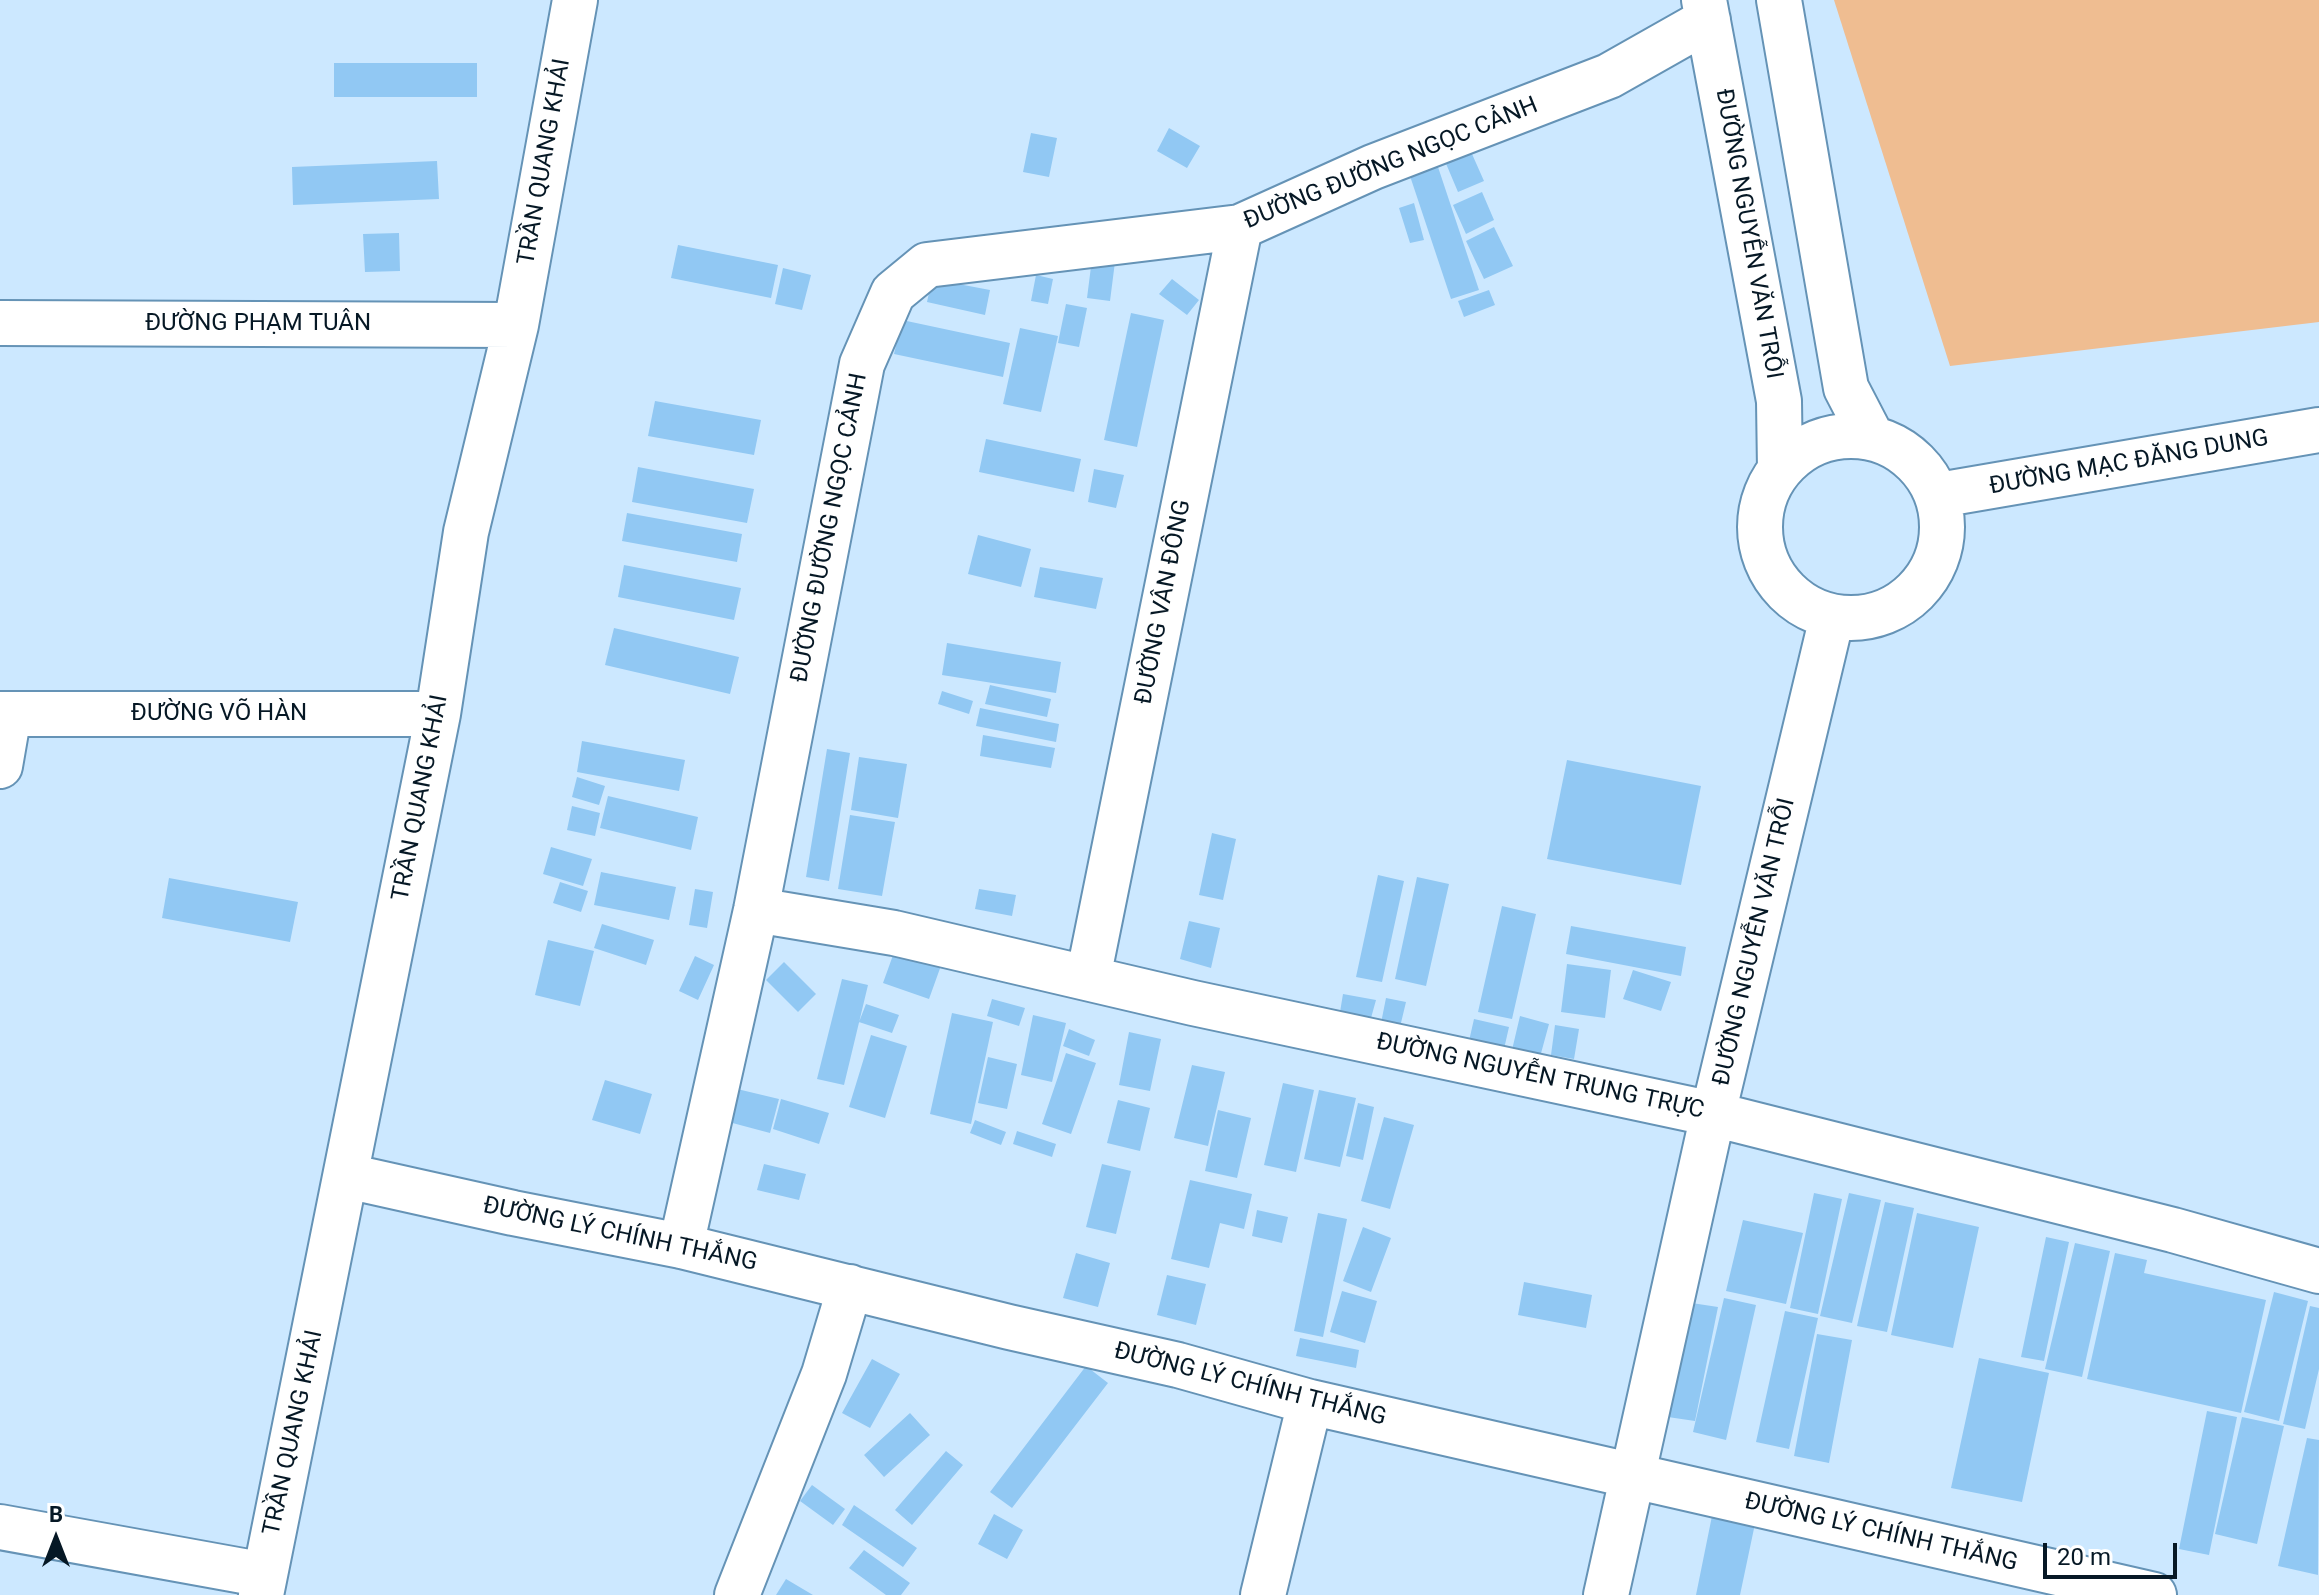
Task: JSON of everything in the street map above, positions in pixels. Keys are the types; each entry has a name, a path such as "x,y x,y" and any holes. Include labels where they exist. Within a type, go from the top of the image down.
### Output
{"street":[{"name":"TRẦN QUANG KHẢI","path":"263,1585 438,714 466,532 516,325 575,0"},
{"path":"1779,0 1846,388 1872,438"},
{"name":"ĐƯỜNG ĐƯỜNG NGỌC CẢNH","path":"681,1246 756,910 862,364 893,293 927,265 1240,227 1373,167 1609,76 1706,10"},
{"name":"ĐƯỜNG NGUYỄN VĂN TRỖI","path":"1706,10 1779,401 1780,470"},
{"name":"ĐƯỜNG VÂN ĐÔNG","path":"1088,978 1240,227"},
{"name":"ĐƯỜNG PHẠM TUÂN","path":"0,323 516,325"},
{"name":"ĐƯỜNG MẠC ĐĂNG DUNG","path":"1939,495 2319,430"},
{"path":"1859,435 1872,438 1893,444 1921,465 1939,495 1944,534 1933,571 1907,601 1871,617 1832,617 1800,604 1775,579 1761,548 1760,513 1771,480 1794,454 1825,438 1859,435"},
{"name":"ĐƯỜNG NGUYỄN VĂN TRỖI","path":"1606,1595 1713,1114 1832,617"},
{"path":"0,766 4,714"},
{"name":"ĐƯỜNG VÕ HÀN","path":"4,714 438,714"},
{"name":"ĐƯỜNG NGUYỄN TRUNG TRỰC","path":"756,910 894,933 1208,1006 1713,1114 2173,1230 2319,1271"},
{"name":"ĐƯỜNG LÝ CHÍNH THẮNG","path":"347,1176 681,1246 1178,1365 1310,1402 2154,1595"},
{"path":"737,1595 824,1374 850,1287"},
{"path":"1263,1595 1310,1402"},
{"path":"0,1527 263,1585"}],"shaded area":[{"path":"1834,0 2319,0 2319,322 1950,366"}],"building":[{"path":"334,63 477,63 477,97 334,97"},
{"path":"1169,128 1200,146 1187,168 1157,151"},
{"path":"1031,133 1057,138 1049,177 1023,172"},
{"path":"1464,136 1484,181 1458,192 1439,147"},
{"path":"437,161 439,199 293,205 292,167"},
{"path":"1436,161 1479,290 1451,299 1408,170"},
{"path":"1482,192 1494,220 1466,234 1453,205"},
{"path":"1414,203 1424,240 1410,243 1399,208"},
{"path":"1494,227 1513,266 1484,279 1466,241"},
{"path":"399,233 400,271 365,272 363,234"},
{"path":"678,245 778,265 771,298 671,278"},
{"path":"1093,251 1116,254 1110,301 1087,298"},
{"path":"783,268 811,275 802,310 775,304"},
{"path":"1036,275 1053,279 1048,304 1031,301"},
{"path":"932,279 990,290 985,315 927,302"},
{"path":"1172,279 1199,300 1187,315 1159,294"},
{"path":"1489,290 1495,305 1464,317 1458,301"},
{"path":"1066,304 1087,308 1079,347 1058,343"},
{"path":"1131,313 1164,320 1137,447 1104,440"},
{"path":"902,320 1010,343 1003,377 894,354"},
{"path":"1020,328 1058,336 1041,412 1003,404"},
{"path":"655,401 761,420 754,455 648,436"},
{"path":"986,439 1081,459 1074,492 979,472"},
{"path":"638,467 754,489 747,523 632,502"},
{"path":"1094,469 1124,475 1116,508 1088,502"},
{"path":"627,513 742,534 737,562 622,541"},
{"path":"978,535 1031,549 1021,587 968,574"},
{"path":"624,565 741,588 734,620 618,597"},
{"path":"1040,567 1103,578 1096,609 1034,597"},
{"path":"614,628 739,657 730,694 605,665"},
{"path":"947,643 1061,662 1056,693 942,675"},
{"path":"990,685 1051,699 1047,717 985,704"},
{"path":"942,691 973,701 969,714 938,704"},
{"path":"980,708 1059,724 1056,742 976,726"},
{"path":"983,735 1055,748 1051,768 980,756"},
{"path":"582,741 685,760 679,791 577,772"},
{"path":"827,749 850,753 829,881 806,877"},
{"path":"859,757 907,764 898,818 851,810"},
{"path":"1567,760 1701,786 1681,885 1547,859"},
{"path":"577,777 605,786 599,805 572,797"},
{"path":"608,796 698,817 691,850 600,828"},
{"path":"572,806 600,813 595,836 567,830"},
{"path":"850,815 895,822 882,896 838,889"},
{"path":"1212,833 1236,839 1223,900 1199,895"},
{"path":"551,847 592,859 583,886 543,874"},
{"path":"601,872 676,887 669,920 594,905"},
{"path":"1378,875 1404,881 1382,982 1356,977"},
{"path":"1417,877 1449,884 1426,986 1395,979"},
{"path":"169,878 298,902 290,942 162,918"},
{"path":"560,882 588,891 581,912 553,903"},
{"path":"695,889 713,892 707,928 689,925"},
{"path":"979,889 1016,895 1012,916 975,909"},
{"path":"1502,906 1536,914 1512,1019 1478,1012"},
{"path":"1189,921 1220,928 1211,968 1180,959"},
{"path":"602,924 654,940 646,965 594,948"},
{"path":"1571,926 1686,947 1681,976 1566,954"},
{"path":"548,940 594,951 580,1006 535,995"},
{"path":"897,944 943,960 929,999 883,983"},
{"path":"695,956 714,965 698,1000 679,991"},
{"path":"784,962 816,994 798,1012 766,980"},
{"path":"1567,964 1611,970 1605,1018 1561,1012"},
{"path":"1633,970 1671,982 1661,1011 1623,999"},
{"path":"842,979 868,985 844,1085 817,1079"},
{"path":"1343,994 1376,1000 1371,1018 1340,1012"},
{"path":"1386,998 1406,1002 1400,1027 1381,1023"},
{"path":"992,999 1025,1008 1019,1026 987,1016"},
{"path":"866,1004 899,1015 892,1033 859,1022"},
{"path":"952,1013 993,1022 971,1124 930,1114"},
{"path":"1033,1015 1066,1023 1052,1082 1021,1075"},
{"path":"1520,1016 1549,1024 1540,1057 1512,1050"},
{"path":"1474,1019 1509,1027 1504,1049 1469,1041"},
{"path":"1555,1025 1579,1029 1574,1059 1551,1055"},
{"path":"1069,1029 1095,1040 1089,1056 1063,1046"},
{"path":"1129,1032 1161,1039 1150,1091 1119,1085"},
{"path":"871,1035 907,1046 885,1118 849,1107"},
{"path":"1066,1053 1096,1063 1071,1134 1042,1124"},
{"path":"988,1057 1017,1064 1007,1109 978,1103"},
{"path":"1192,1065 1225,1072 1208,1146 1174,1138"},
{"path":"605,1080 652,1094 640,1134 592,1120"},
{"path":"1283,1083 1314,1090 1296,1172 1264,1165"},
{"path":"733,1088 779,1099 770,1133 725,1121"},
{"path":"1319,1090 1356,1098 1340,1167 1304,1159"},
{"path":"781,1099 829,1113 819,1144 773,1129"},
{"path":"1118,1100 1150,1108 1140,1151 1107,1143"},
{"path":"1358,1103 1374,1107 1363,1160 1346,1156"},
{"path":"1218,1110 1251,1118 1237,1178 1205,1171"},
{"path":"1384,1117 1414,1125 1390,1209 1361,1201"},
{"path":"975,1120 1006,1132 1001,1145 970,1133"},
{"path":"1017,1131 1056,1144 1052,1157 1013,1144"},
{"path":"764,1164 806,1174 799,1200 757,1190"},
{"path":"1102,1164 1131,1171 1116,1234 1086,1227"},
{"path":"1190,1180 1252,1194 1244,1229 1220,1223 1209,1268 1171,1259"},
{"path":"1814,1193 1842,1199 1818,1314 1790,1308"},
{"path":"1849,1193 1881,1200 1852,1323 1820,1316"},
{"path":"1885,1202 1914,1208 1887,1332 1857,1326"},
{"path":"1257,1210 1288,1217 1282,1243 1252,1236"},
{"path":"1318,1213 1347,1219 1323,1337 1294,1331"},
{"path":"1917,1213 1979,1227 1953,1348 1891,1335"},
{"path":"1743,1220 1803,1233 1786,1304 1726,1291"},
{"path":"1363,1227 1391,1238 1371,1292 1343,1281"},
{"path":"2046,1237 2069,1242 2044,1361 2021,1357"},
{"path":"2075,1243 2110,1251 2082,1377 2045,1369"},
{"path":"1076,1253 1110,1263 1098,1307 1063,1298"},
{"path":"2115,1253 2147,1260 2144,1273 2266,1300 2241,1413 2087,1379"},
{"path":"1167,1275 1206,1284 1196,1325 1157,1315"},
{"path":"1524,1282 1592,1295 1586,1328 1518,1315"},
{"path":"1342,1291 1377,1301 1365,1343 1330,1332"},
{"path":"2274,1292 2308,1301 2279,1421 2244,1412"},
{"path":"1724,1298 1756,1305 1726,1440 1693,1432"},
{"path":"1685,1302 1718,1307 1695,1421 1661,1416"},
{"path":"2310,1306 2319,1308 2319,1369 2305,1429 2283,1424"},
{"path":"1785,1311 1818,1318 1789,1449 1756,1442"},
{"path":"1817,1334 1852,1340 1829,1463 1794,1456"},
{"path":"1300,1338 1359,1350 1356,1368 1296,1356"},
{"path":"1979,1358 2049,1373 2022,1502 1951,1488"},
{"path":"872,1359 900,1374 870,1428 842,1413"},
{"path":"1086,1366 1108,1383 1012,1508 990,1492"},
{"path":"2207,1411 2237,1417 2209,1555 2179,1549"},
{"path":"910,1413 930,1435 884,1477 864,1455"},
{"path":"2242,1417 2284,1426 2257,1544 2215,1534"},
{"path":"2307,1438 2319,1440 2318,1575 2278,1566"},
{"path":"946,1451 963,1465 912,1525 895,1510"},
{"path":"812,1485 845,1509 833,1525 800,1501"},
{"path":"854,1505 917,1548 903,1567 842,1525"},
{"path":"1713,1511 1756,1519 1740,1595 1696,1595"},
{"path":"994,1514 1023,1530 1007,1559 978,1544"},
{"path":"864,1550 910,1583 901,1595 886,1595 849,1568"},
{"path":"786,1579 813,1595 776,1595"}]}
